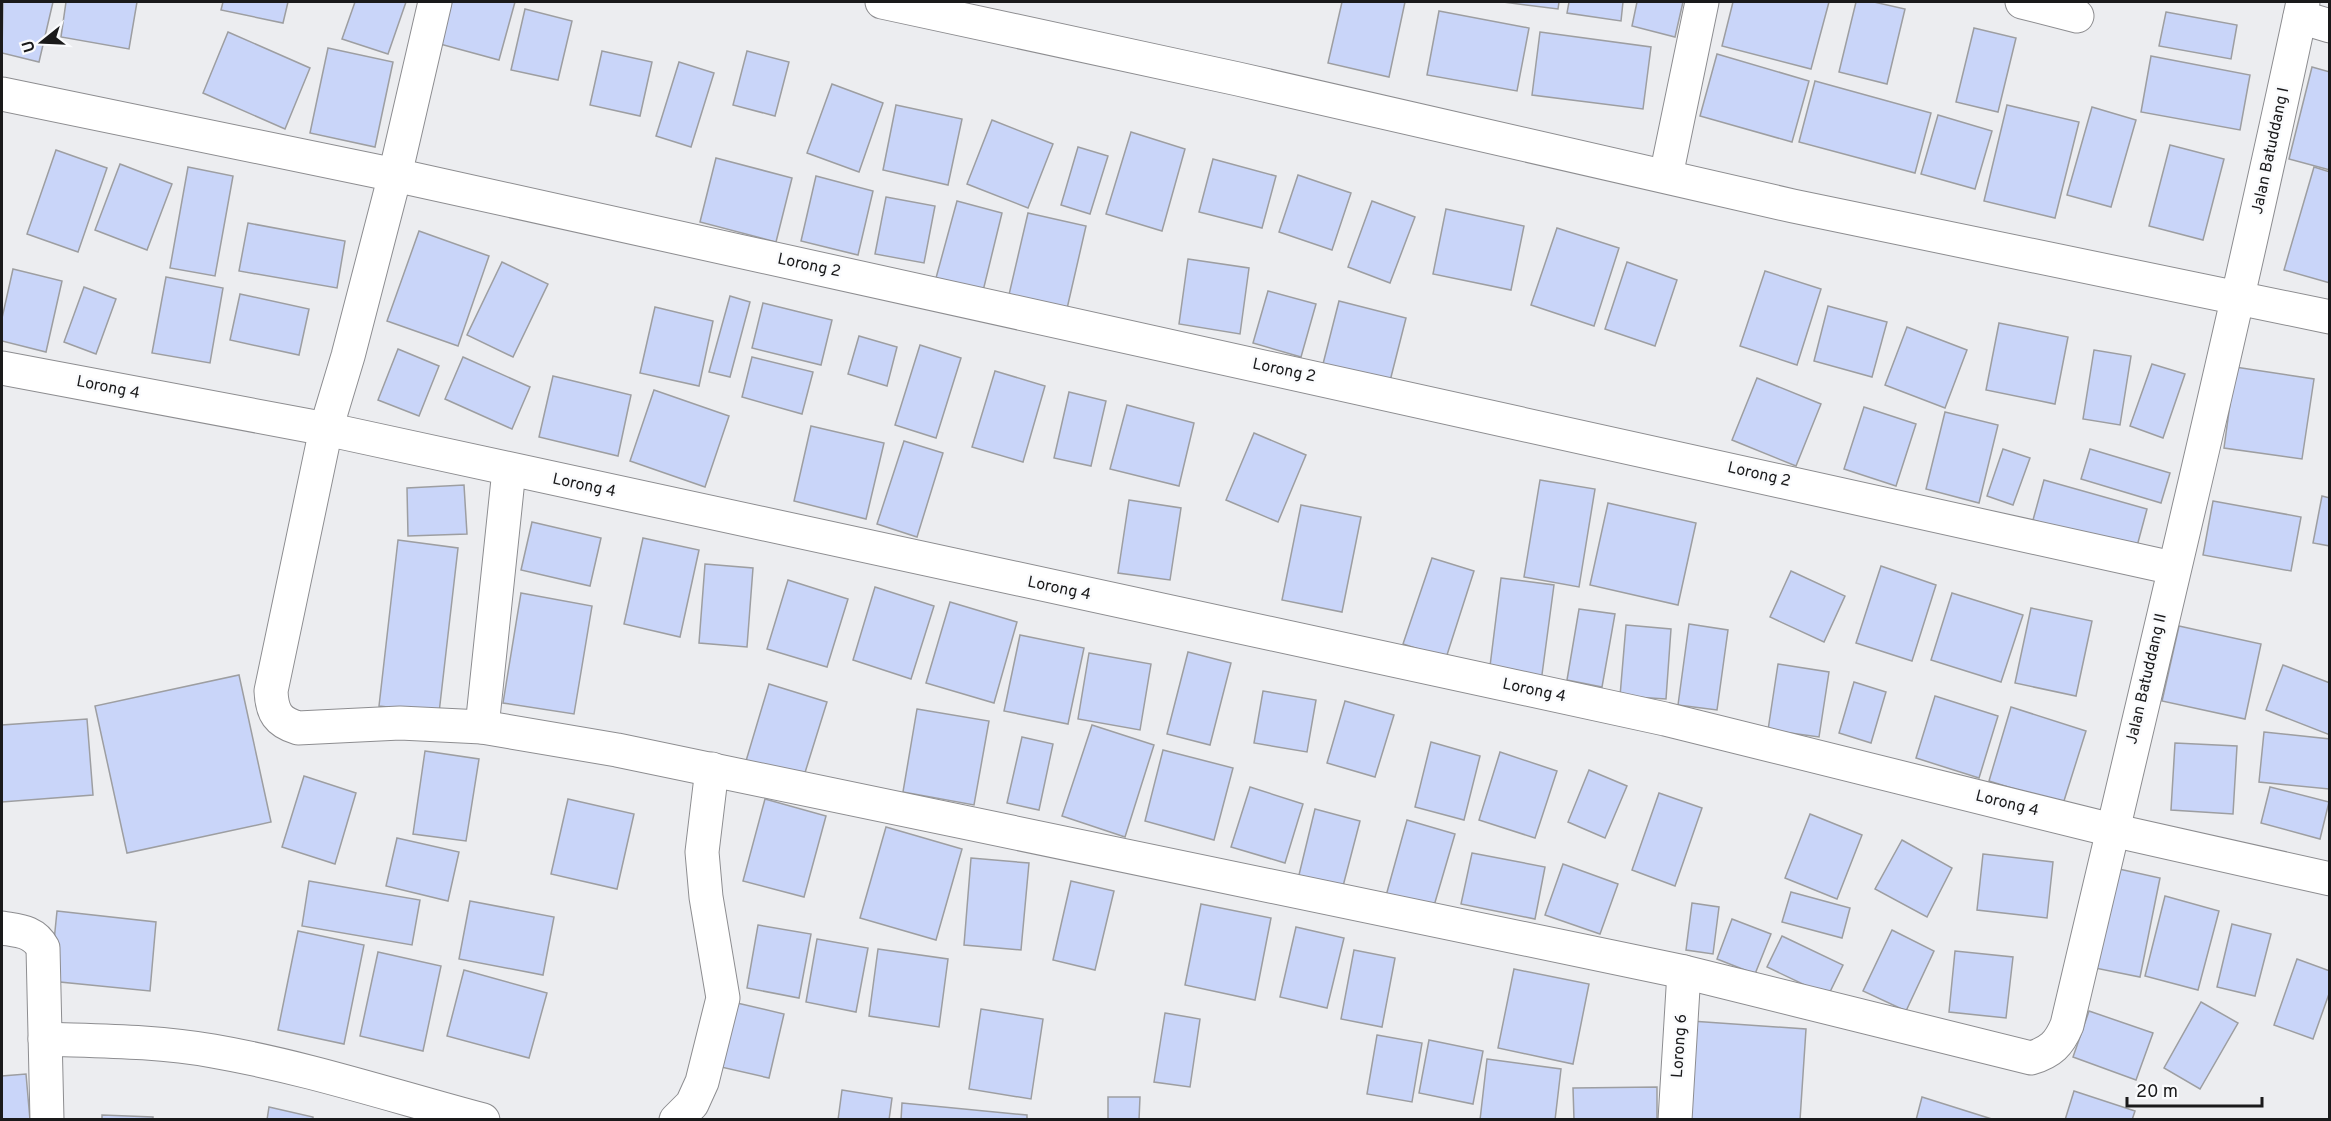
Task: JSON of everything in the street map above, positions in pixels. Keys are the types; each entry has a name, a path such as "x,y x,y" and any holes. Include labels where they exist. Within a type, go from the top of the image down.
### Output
{"street":[{"path":"435,2 395,175 348,356 326,429 271,691 272,706 277,718 298,728 400,723 482,727 617,750 1684,972"},
{"path":"882,2 962,9 1793,206 2088,265 2239,300 2330,317"},
{"path":"1666,176 1702,2"},
{"path":"2022,2 2077,16"},
{"name":"Jalan Batuddang I","path":"2239,300 2311,15"},
{"name":"Lorong 2","path":"2,94 395,175 2173,568"},
{"name":"Jalan Batuddang II","path":"1684,972 2016,1056 2031,1058 2047,1053 2060,1042 2067,1025 2173,568 2239,300"},
{"name":"Lorong 4","path":"2,368 326,429 1665,719 2112,830 2330,879"},
{"path":"482,727 509,470"},
{"path":"676,1119 692,1104 702,1082 723,998 706,897 702,852 712,770"},
{"path":"2,928 37,938 43,948 46,1119"},
{"name":"Lorong 6","path":"1675,1119 1684,972"},
{"path":"45,1039 161,1043 214,1051 372,1088 483,1119"}],"building":[{"path":"3,2 53,2 39,62 2,53"},
{"path":"66,2 137,2 129,49 61,37"},
{"path":"223,2 288,2 283,23 221,10"},
{"path":"355,2 406,2 388,54 342,39"},
{"path":"452,2 515,2 499,60 440,44"},
{"path":"1342,2 1405,2 1389,77 1328,63"},
{"path":"1503,2 1559,2 1558,9"},
{"path":"1569,2 1623,2 1621,21 1567,13"},
{"path":"1637,2 1683,2 1675,37 1632,26"},
{"path":"1733,2 1829,2 1811,69 1722,46"},
{"path":"1856,2 1874,2 1905,9 1887,84 1839,72"},
{"path":"525,9 572,21 558,80 511,70"},
{"path":"1439,11 1529,28 1517,91 1427,75"},
{"path":"2166,12 2237,25 2231,59 2159,46"},
{"path":"1974,28 2016,38 1998,112 1956,102"},
{"path":"228,32 310,68 285,129 203,93"},
{"path":"1540,32 1651,47 1643,109 1532,95"},
{"path":"328,48 393,62 375,147 310,133"},
{"path":"602,51 652,62 640,116 590,105"},
{"path":"747,51 789,62 775,116 733,105"},
{"path":"1717,54 1809,81 1792,142 1700,116"},
{"path":"2151,56 2250,75 2240,130 2141,112"},
{"path":"679,62 714,73 691,147 656,136"},
{"path":"2312,67 2330,72 2330,170 2289,159"},
{"path":"1815,81 1931,113 1915,173 1799,142"},
{"path":"832,84 883,103 859,172 807,153"},
{"path":"896,105 962,119 948,185 883,170"},
{"path":"2007,105 2079,122 2055,218 1984,201"},
{"path":"2092,107 2136,120 2111,207 2067,195"},
{"path":"1938,115 1992,131 1975,189 1921,174"},
{"path":"992,120 1053,144 1028,208 967,184"},
{"path":"1131,132 1185,149 1162,231 1106,214"},
{"path":"2170,145 2224,159 2203,240 2149,226"},
{"path":"1078,147 1108,156 1090,214 1061,205"},
{"path":"56,150 107,168 78,252 27,234"},
{"path":"716,158 792,178 776,242 700,222"},
{"path":"1213,159 1276,176 1262,228 1199,212"},
{"path":"120,164 172,184 147,250 95,230"},
{"path":"188,167 233,176 215,276 170,268"},
{"path":"2314,167 2330,172 2330,283 2284,270"},
{"path":"1298,175 1351,193 1332,250 1279,232"},
{"path":"816,176 873,191 858,255 801,241"},
{"path":"886,197 935,206 924,263 875,254"},
{"path":"957,201 1002,213 983,291 936,278"},
{"path":"1372,201 1415,217 1390,283 1348,267"},
{"path":"1446,209 1524,226 1511,290 1433,274"},
{"path":"1028,213 1086,226 1066,313 1008,299"},
{"path":"248,223 345,241 337,288 239,271"},
{"path":"1557,228 1619,248 1594,326 1531,305"},
{"path":"419,231 489,256 458,346 387,321"},
{"path":"1188,259 1249,268 1240,334 1179,324"},
{"path":"502,262 548,284 513,357 467,335"},
{"path":"1627,262 1677,280 1655,346 1605,329"},
{"path":"13,269 62,281 46,352 2,341 2,318"},
{"path":"1765,271 1821,289 1797,365 1740,346"},
{"path":"166,277 223,288 210,363 152,353"},
{"path":"84,287 116,299 96,354 64,342"},
{"path":"1268,291 1316,304 1301,357 1253,343"},
{"path":"240,294 309,309 299,355 230,340"},
{"path":"730,296 750,302 730,377 709,372"},
{"path":"1339,301 1406,318 1390,381 1323,364"},
{"path":"763,303 832,320 821,365 752,348"},
{"path":"1828,306 1887,322 1872,377 1814,361"},
{"path":"655,307 713,321 699,386 640,373"},
{"path":"1999,323 2068,337 2055,404 1986,390"},
{"path":"1907,327 1967,350 1945,408 1885,385"},
{"path":"859,336 897,347 887,386 848,374"},
{"path":"920,345 961,358 936,438 895,425"},
{"path":"398,349 439,366 419,416 378,400"},
{"path":"2094,350 2131,356 2120,425 2083,419"},
{"path":"463,357 530,387 512,429 445,399"},
{"path":"752,357 813,372 802,414 742,397"},
{"path":"2152,364 2185,374 2163,438 2130,426"},
{"path":"2235,367 2314,379 2302,459 2224,448"},
{"path":"995,371 1045,386 1023,462 972,447"},
{"path":"553,376 631,395 618,456 539,437"},
{"path":"1757,378 1821,404 1796,466 1732,440"},
{"path":"654,390 729,416 705,487 630,461"},
{"path":"1069,392 1106,401 1091,466 1054,458"},
{"path":"1127,405 1194,423 1179,486 1110,469"},
{"path":"1864,407 1916,424 1896,486 1844,469"},
{"path":"1945,412 1998,425 1979,503 1926,489"},
{"path":"811,426 884,443 866,519 794,501"},
{"path":"1254,433 1306,455 1278,522 1226,500"},
{"path":"904,441 943,453 917,537 877,524"},
{"path":"2003,449 2030,458 2013,505 1987,496"},
{"path":"2090,449 2170,473 2161,503 2081,479"},
{"path":"1540,480 1595,489 1579,587 1524,577"},
{"path":"2044,480 2147,509 2136,550 2033,520"},
{"path":"464,485 467,534 408,536 407,488"},
{"path":"2322,496 2330,498 2330,546 2313,543"},
{"path":"1129,500 1181,508 1170,580 1118,573"},
{"path":"2213,501 2301,517 2291,571 2203,555"},
{"path":"1608,503 1696,523 1678,605 1590,585"},
{"path":"1301,505 1361,517 1342,612 1282,600"},
{"path":"532,522 601,538 590,586 521,570"},
{"path":"643,538 699,550 680,637 624,624"},
{"path":"398,540 458,548 439,713 379,706"},
{"path":"1432,558 1474,571 1446,658 1403,644"},
{"path":"705,564 753,568 747,647 699,643"},
{"path":"1881,566 1936,585 1912,661 1856,643"},
{"path":"1791,571 1845,596 1824,642 1770,617"},
{"path":"1501,578 1554,585 1541,682 1489,674"},
{"path":"788,580 848,599 827,667 767,649"},
{"path":"875,587 934,606 911,679 853,660"},
{"path":"521,593 592,606 574,714 503,703"},
{"path":"1952,593 2023,615 2001,682 1931,660"},
{"path":"950,602 1017,622 994,703 926,683"},
{"path":"2031,608 2092,621 2076,696 2015,683"},
{"path":"1579,609 1615,614 1602,687 1567,680"},
{"path":"1689,624 1728,630 1717,710 1678,705"},
{"path":"1626,625 1671,629 1666,699 1620,696"},
{"path":"2179,626 2261,644 2245,719 2162,701"},
{"path":"1020,635 1084,648 1068,724 1004,711"},
{"path":"1188,652 1231,663 1210,745 1167,734"},
{"path":"1089,653 1151,664 1140,730 1078,719"},
{"path":"1778,664 1829,672 1819,737 1768,730"},
{"path":"2283,665 2330,683 2330,735 2266,710"},
{"path":"239,675 271,822 127,853 95,706"},
{"path":"1854,682 1886,692 1871,743 1839,733"},
{"path":"769,684 827,702 803,779 746,761"},
{"path":"1263,691 1316,700 1307,752 1254,743"},
{"path":"1935,696 1998,716 1979,778 1916,758"},
{"path":"1345,701 1394,715 1375,777 1327,763"},
{"path":"2011,707 2086,731 2063,804 1989,781"},
{"path":"917,709 989,721 974,805 903,792"},
{"path":"87,719 93,795 2,802 2,725"},
{"path":"1092,725 1154,745 1125,837 1062,816"},
{"path":"2264,732 2330,739 2329,789 2259,782"},
{"path":"1022,737 1053,744 1039,810 1007,803"},
{"path":"1431,742 1480,756 1464,820 1415,807"},
{"path":"2175,743 2237,746 2233,814 2171,810"},
{"path":"1163,750 1233,768 1214,840 1145,821"},
{"path":"425,751 479,759 466,841 413,834"},
{"path":"1500,752 1557,771 1535,838 1479,820"},
{"path":"1589,770 1627,786 1605,838 1568,822"},
{"path":"304,776 356,793 335,864 282,847"},
{"path":"1250,787 1303,804 1285,863 1231,847"},
{"path":"2270,787 2329,802 2320,839 2261,823"},
{"path":"1659,793 1702,808 1675,886 1632,870"},
{"path":"568,799 634,814 617,889 551,874"},
{"path":"765,799 826,816 804,897 743,881"},
{"path":"1315,809 1360,821 1342,890 1298,879"},
{"path":"1810,814 1862,835 1837,899 1785,878"},
{"path":"1407,820 1455,834 1431,916 1384,903"},
{"path":"886,827 962,849 936,940 860,918"},
{"path":"397,838 459,852 448,901 386,886"},
{"path":"1902,840 1952,868 1927,917 1875,889"},
{"path":"1472,853 1545,867 1535,919 1461,904"},
{"path":"1983,854 2053,862 2047,918 1977,910"},
{"path":"971,858 1029,863 1021,950 964,945"},
{"path":"1563,864 1618,884 1600,934 1545,915"},
{"path":"2110,867 2160,878 2140,977 2090,967"},
{"path":"309,881 420,900 412,945 302,926"},
{"path":"1071,881 1114,891 1095,970 1053,960"},
{"path":"1791,892 1850,908 1842,938 1782,922"},
{"path":"2165,896 2219,911 2198,990 2145,976"},
{"path":"470,901 554,917 543,975 459,959"},
{"path":"1692,903 1719,907 1713,954 1686,950"},
{"path":"1201,904 1271,918 1255,1000 1185,985"},
{"path":"57,911 156,922 150,991 50,981"},
{"path":"1732,919 1771,934 1755,974 1717,959"},
{"path":"2232,924 2271,934 2255,996 2217,987"},
{"path":"758,925 811,934 799,998 747,988"},
{"path":"1296,927 1344,938 1327,1008 1280,997"},
{"path":"1892,930 1934,951 1906,1011 1863,991"},
{"path":"298,931 364,945 344,1044 278,1030"},
{"path":"1782,936 1843,965 1828,996 1767,967"},
{"path":"817,939 868,948 856,1012 806,1002"},
{"path":"878,949 948,959 939,1027 869,1016"},
{"path":"1354,950 1395,958 1382,1027 1341,1019"},
{"path":"1955,951 2013,957 2006,1018 1949,1012"},
{"path":"378,952 441,966 423,1051 360,1036"},
{"path":"2297,959 2330,971 2330,991 2313,1039 2274,1025"},
{"path":"1514,969 1589,984 1573,1064 1498,1048"},
{"path":"464,970 547,993 529,1058 447,1036"},
{"path":"2201,1002 2238,1023 2200,1089 2164,1068"},
{"path":"737,1003 784,1014 769,1078 721,1067"},
{"path":"981,1009 1043,1019 1031,1099 969,1089"},
{"path":"2089,1011 2153,1033 2136,1080 2073,1057"},
{"path":"1165,1013 1200,1019 1190,1087 1154,1082"},
{"path":"1691,1021 1806,1029 1800,1120 1685,1120"},
{"path":"1377,1035 1422,1043 1412,1102 1367,1094"},
{"path":"1429,1040 1483,1051 1473,1104 1419,1093"},
{"path":"1487,1059 1561,1069 1555,1120 1480,1120"},
{"path":"26,1074 30,1120 2,1120 2,1076"},
{"path":"1657,1087 1657,1120 1574,1120 1573,1088"},
{"path":"842,1090 892,1098 889,1120 838,1120"},
{"path":"2074,1091 2135,1111 2132,1120 2065,1120"},
{"path":"1108,1097 1140,1097 1139,1120 1108,1120"},
{"path":"1922,1097 1995,1120 1916,1120"},
{"path":"902,1103 1027,1115 1027,1120 901,1120"},
{"path":"269,1107 313,1117 313,1120 267,1120"},
{"path":"102,1115 153,1117 153,1120 102,1120"}]}
